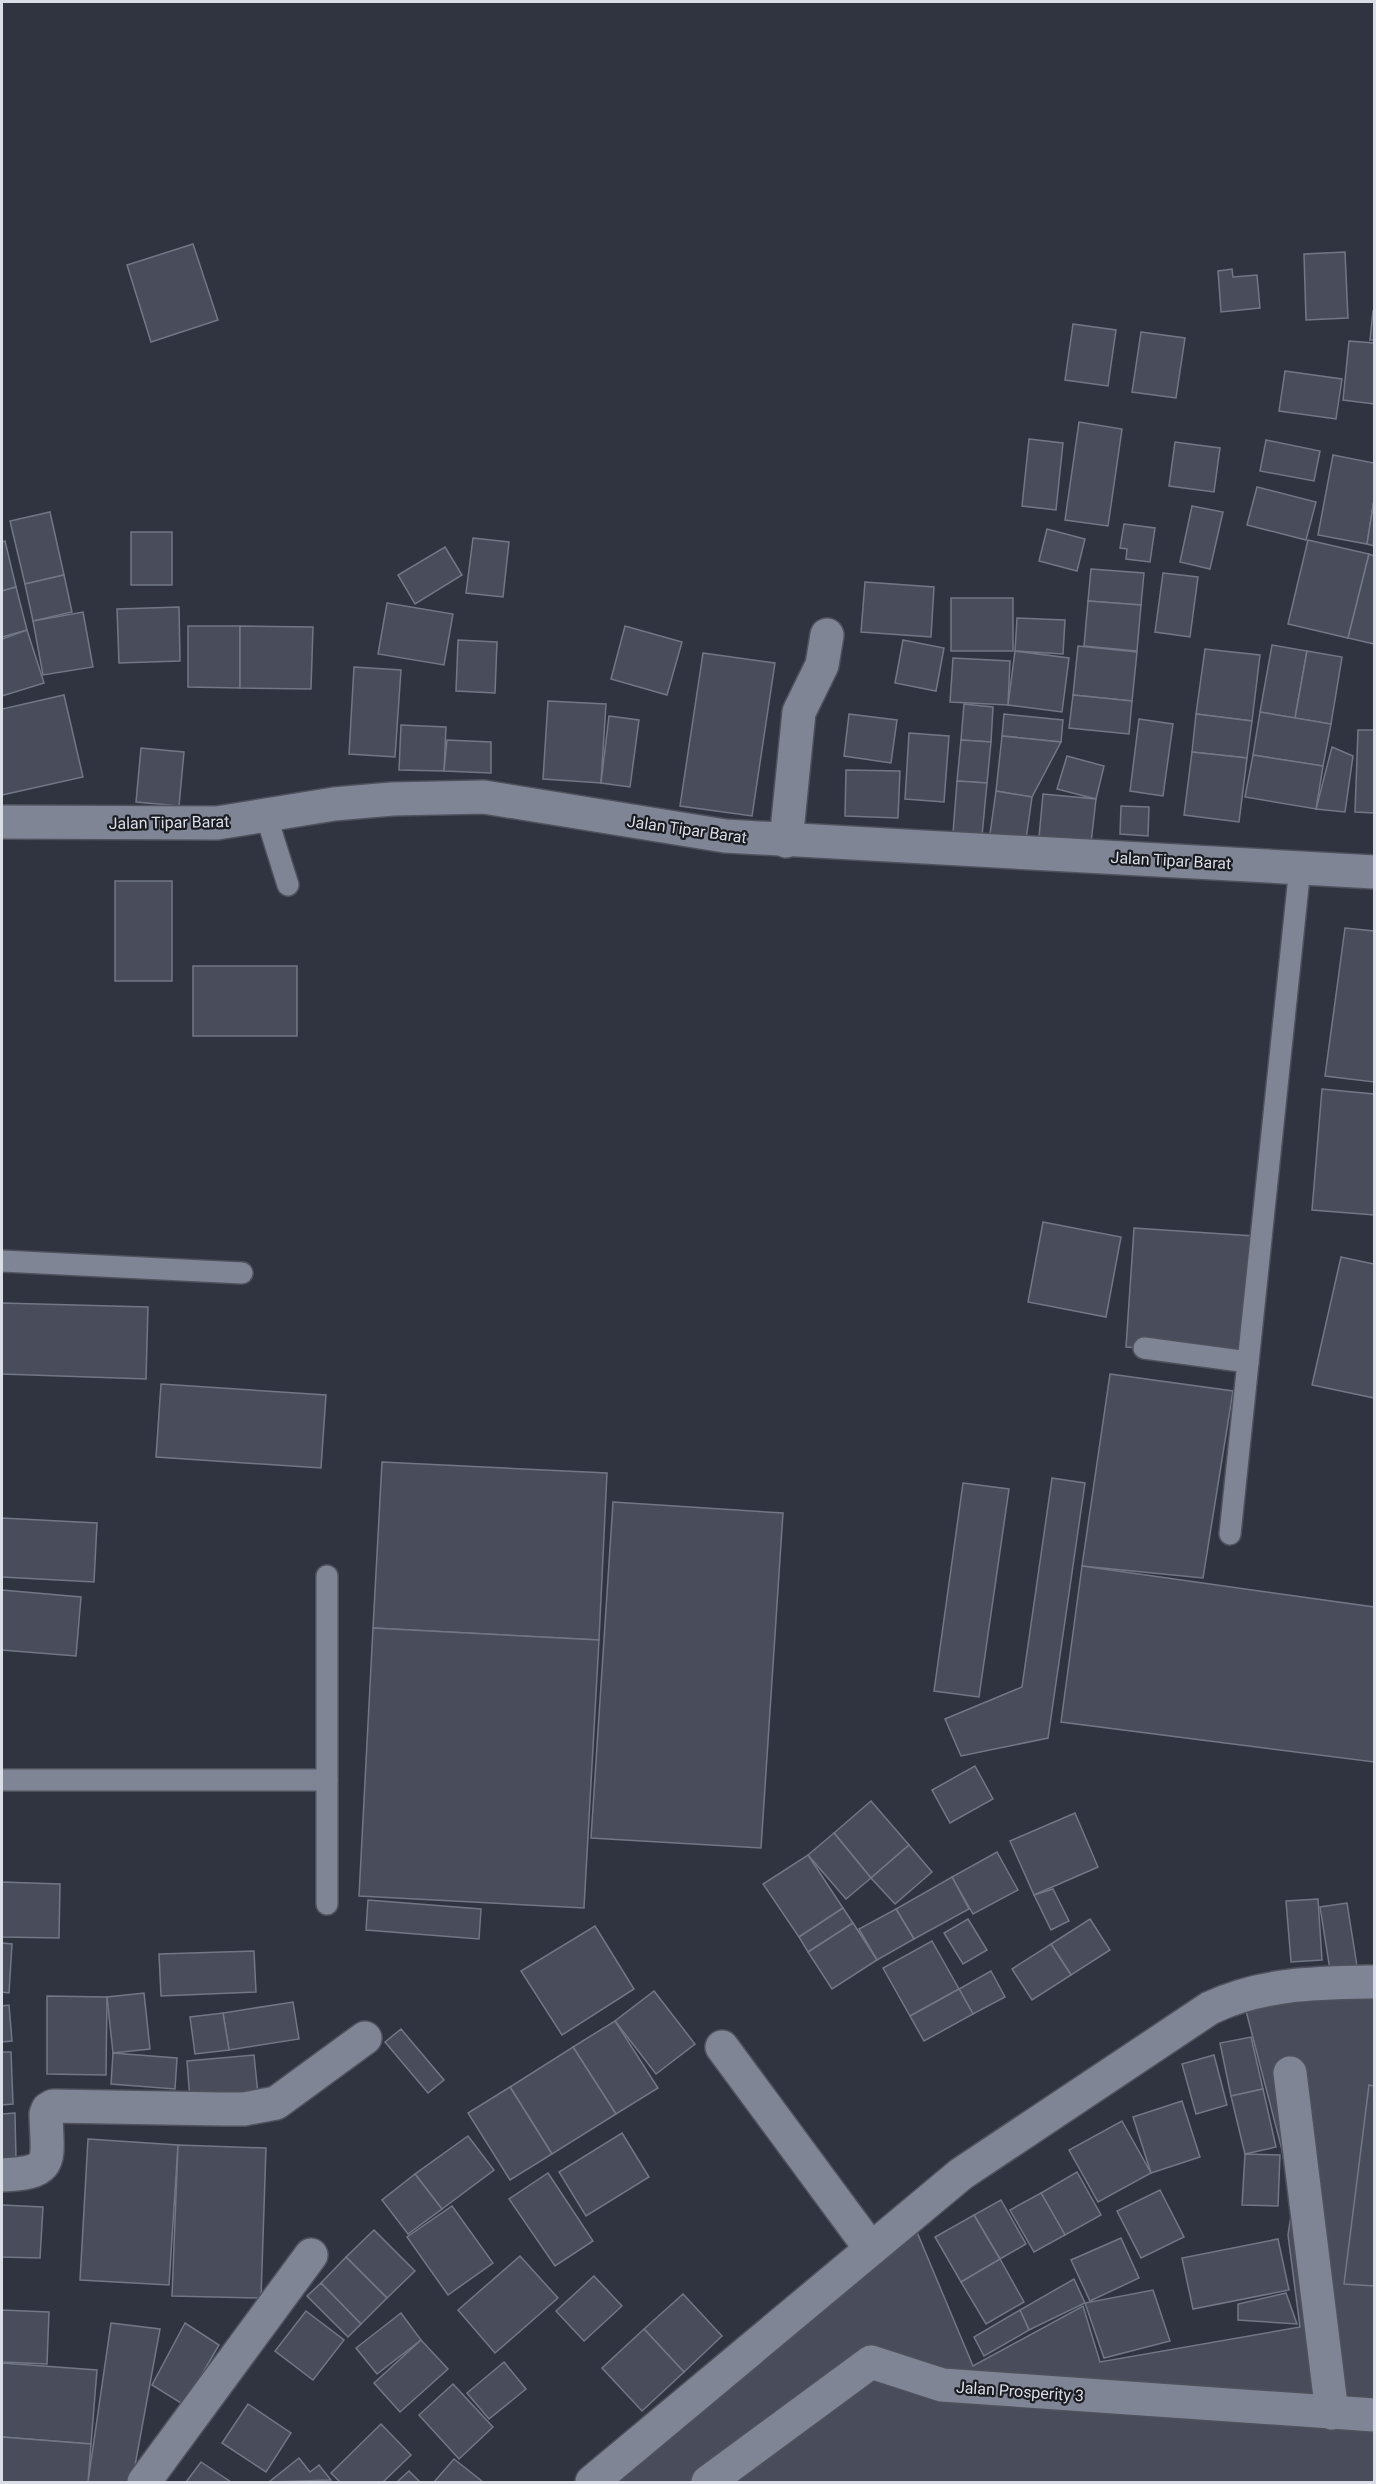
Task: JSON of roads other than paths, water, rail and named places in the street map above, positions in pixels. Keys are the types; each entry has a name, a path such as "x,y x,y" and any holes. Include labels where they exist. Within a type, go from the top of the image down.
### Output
{"street":[{"path":"786,841 799,712 822,665 827,635"},
{"name":"Jalan Tipar Barat","path":"2,822 217,823 334,804 392,799 484,797 725,836 1374,872"},
{"path":"592,2482 961,2174 1210,2008 1230,1999 1297,1984 1374,1982"},
{"path":"2,2175 33,2173 40,2169 46,2160 46,2114 53,2106 221,2109 260,2107 276,2103 365,2038"},
{"path":"722,2047 871,2248"},
{"path":"1290,2073 1332,2413"},
{"path":"144,2482 311,2255"},
{"name":"Jalan Prosperity 3","path":"708,2482 871,2362 942,2385 1374,2415"}],"lane":[{"path":"266,815 288,885"},
{"path":"1230,1534 1300,867"},
{"path":"2,1261 242,1273"},
{"path":"1144,1348 1248,1362"},
{"path":"327,1576 327,1904"},
{"path":"2,1780 327,1780"}]}
